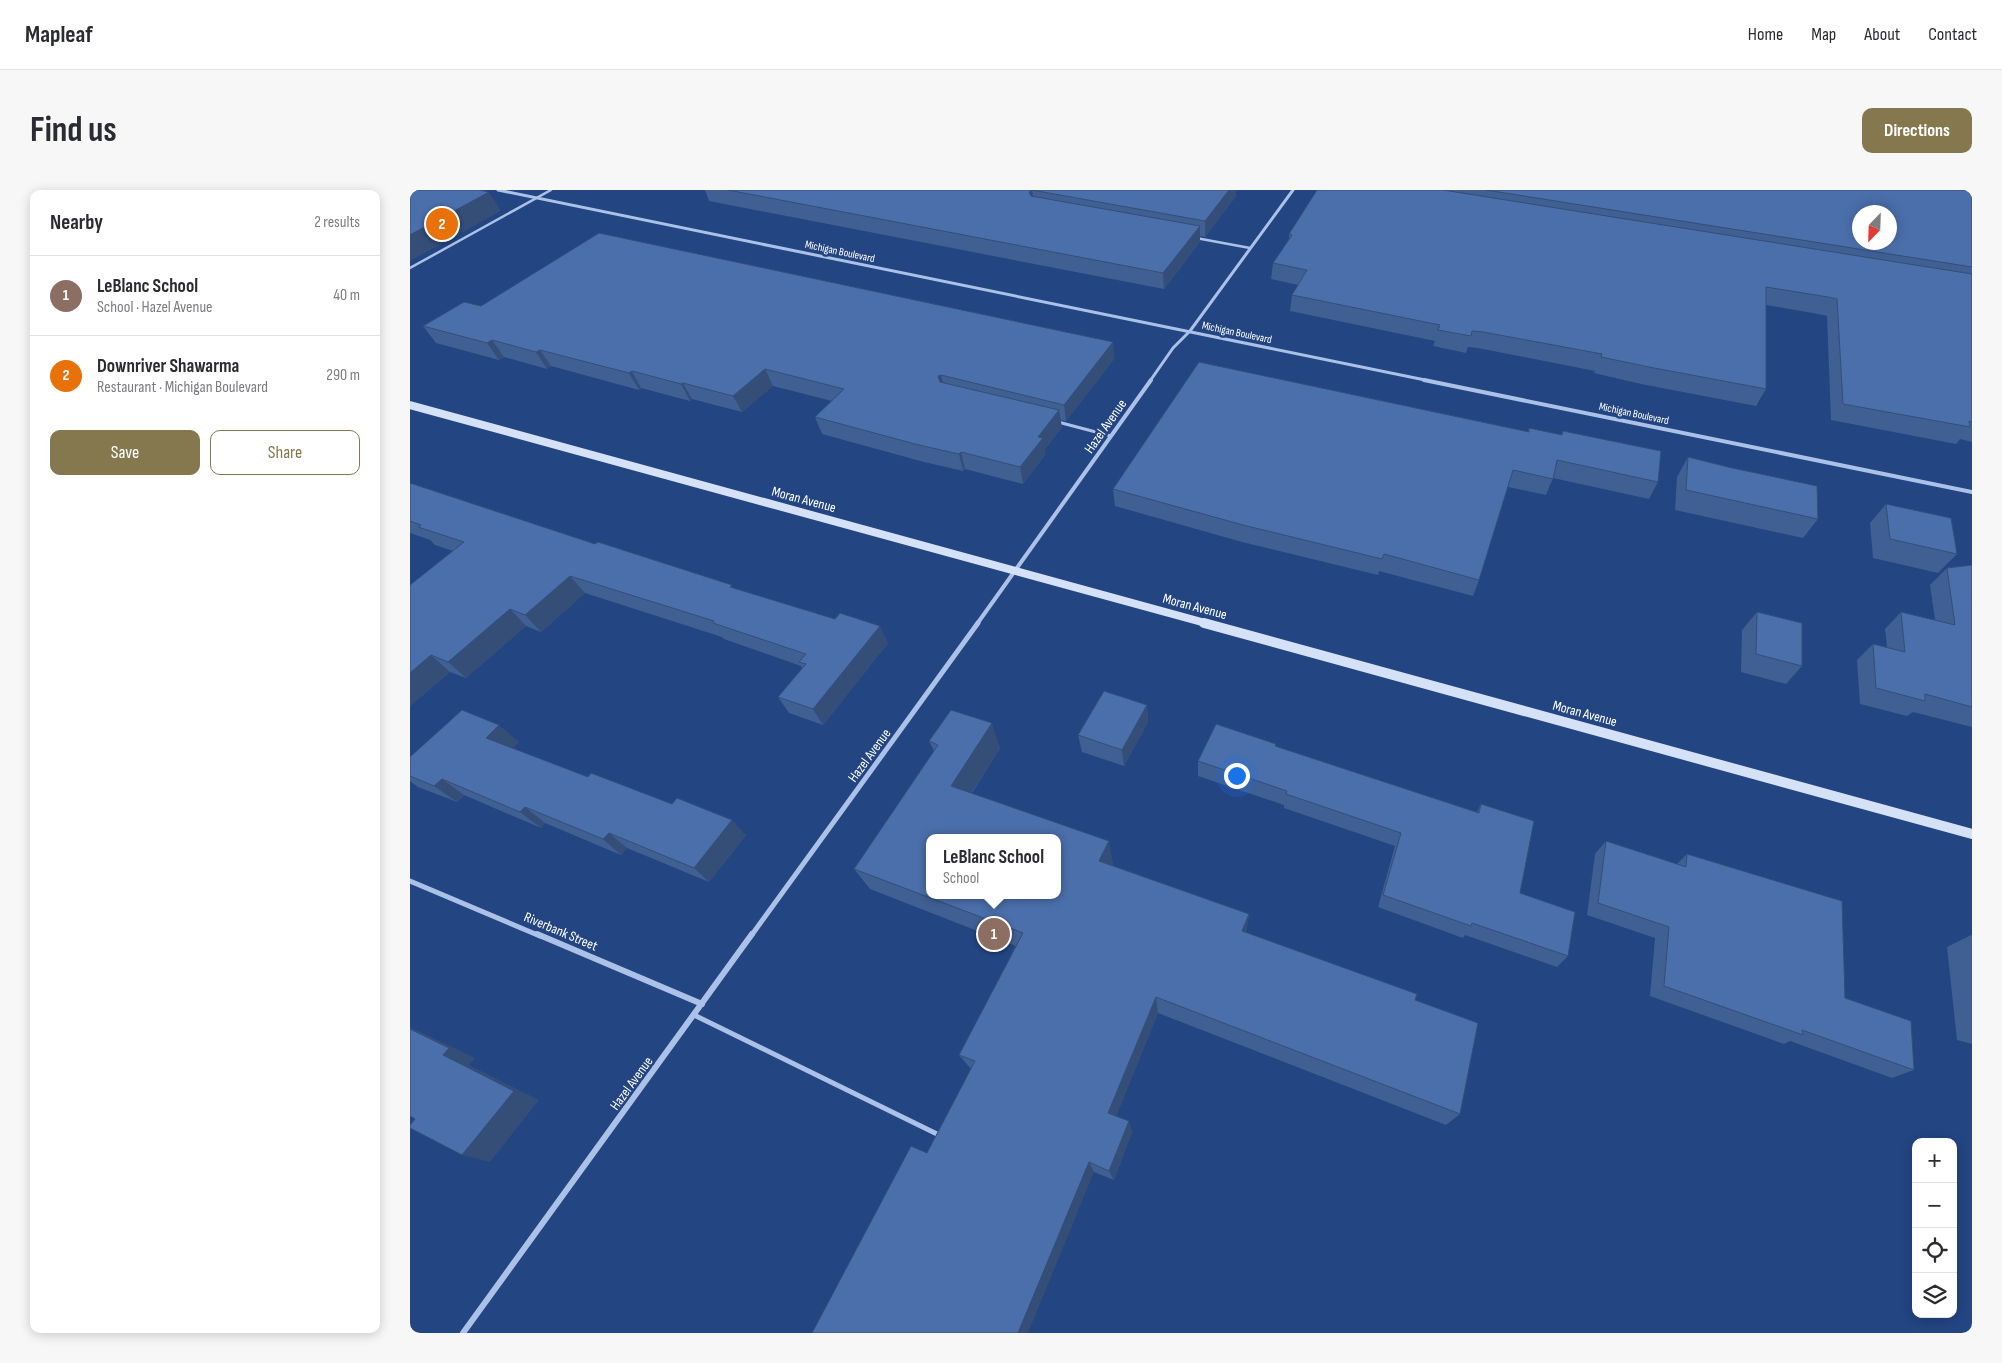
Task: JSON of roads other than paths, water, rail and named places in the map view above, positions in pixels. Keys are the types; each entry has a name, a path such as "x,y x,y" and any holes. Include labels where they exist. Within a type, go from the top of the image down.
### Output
{"main road":[{"name":"Moran Avenue","path":"410,405 1972,834"}],"street":[{"name":"Michigan Boulevard","path":"498,190 1972,492"},
{"name":"Hazel Avenue","path":"463,1333 1016,571 1174,348 1190,331 1292,190"},
{"name":"Riverbank Street","path":"410,881 702,1004"}],"lane":[{"path":"410,268 551,190"},
{"path":"1190,237 1250,248"},
{"path":"1049,420 1111,436"},
{"path":"694,1015 937,1134"}],"place":[{"name":"Downriver Shawarma","path":"442,224"},
{"name":"LeBlanc School","path":"994,934"}]}
